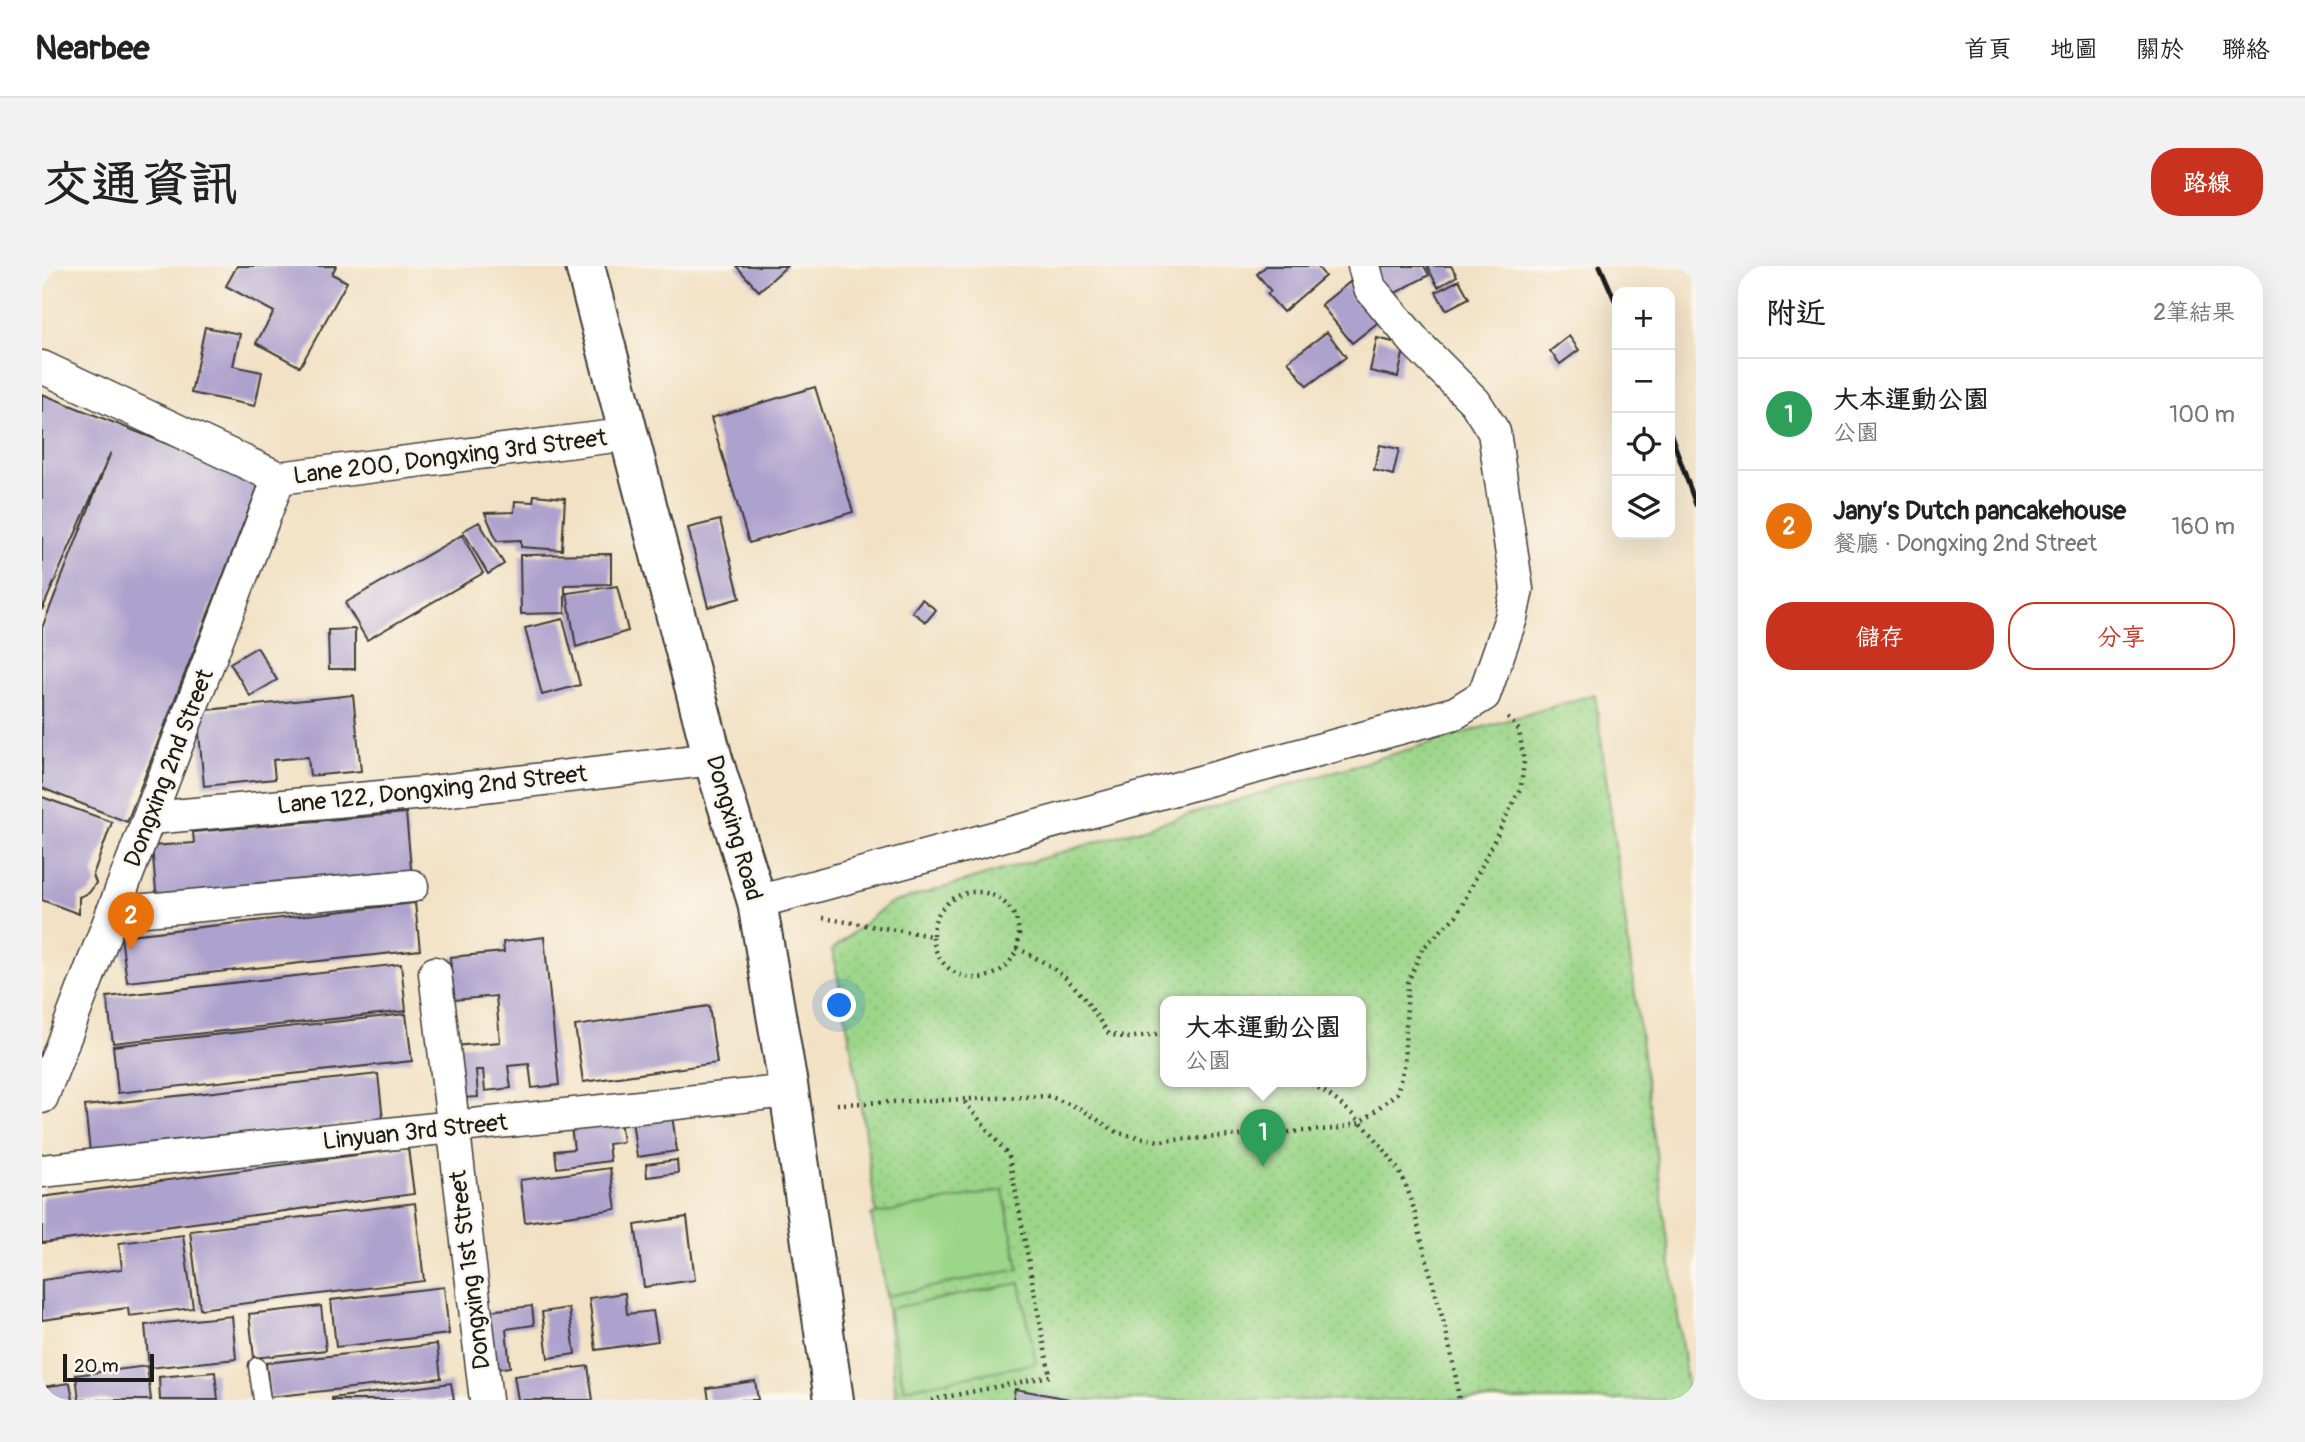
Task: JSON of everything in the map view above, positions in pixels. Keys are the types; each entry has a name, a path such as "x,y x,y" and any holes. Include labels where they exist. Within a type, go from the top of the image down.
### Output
{"street":[{"name":"Dongxing Road","path":"585,266 631,434 713,760 757,902 789,1091 834,1400"},
{"path":"757,902 1455,713 1484,695 1511,618 1517,589 1494,432 1475,402 1417,344 1370,288 1364,266"},
{"name":"Lane 200, Dongxing 3rd Street","path":"42,367 279,478 631,434"},
{"name":"Dongxing 2nd Street","path":"42,1097 279,478"},
{"name":"Lane 122, Dongxing 2nd Street","path":"151,818 424,793 713,760"},
{"path":"112,913 412,886"},
{"name":"Dongxing 1st Street","path":"435,973 486,1400"},
{"name":"Linyuan 3rd Street","path":"42,1171 789,1091"}],"lane":[{"path":"257,1366 261,1400"}],"path":[{"path":"837,1104 1049,1096 1081,1109 1118,1133 1159,1141 1335,1129 1360,1123 1397,1093 1404,1067 1408,982 1422,949 1457,915 1521,787 1524,762 1519,730 1484,695"},
{"path":"975,891 989,894 1011,909 1019,934 1017,948 1002,970 976,978 963,976 941,961 932,936 934,922 950,900 975,891"},
{"path":"815,917 932,936"},
{"path":"1017,948 1048,963 1073,982 1109,1034 1128,1038 1160,1034"},
{"path":"1318,1087 1360,1123 1388,1153 1405,1184 1455,1364 1459,1400"},
{"path":"931,1400 1050,1376 1009,1156 963,1100"}],"green space":[{"path":"1595,694 1689,1400 896,1400 871,1174 854,1061 832,950 888,904"},
{"path":"1003,1190 1019,1269 887,1296 871,1215"},
{"path":"1020,1283 1036,1363 904,1389 888,1309"}],"building":[{"path":"237,266 336,266 332,274 347,282 300,367 256,343 274,312 226,286"},
{"path":"736,266 787,266 759,291"},
{"path":"1266,266 1317,266 1325,276 1283,312 1267,294 1271,291 1257,274"},
{"path":"1373,266 1424,266 1429,275 1390,296"},
{"path":"1427,266 1451,266 1457,276 1438,287"},
{"path":"1459,280 1469,298 1446,310 1436,292"},
{"path":"1350,282 1381,320 1352,343 1321,305"},
{"path":"205,327 240,334 233,366 262,372 255,406 191,393"},
{"path":"1327,332 1346,357 1307,386 1288,361"},
{"path":"1569,336 1579,350 1560,364 1550,351"},
{"path":"1377,338 1405,345 1398,377 1370,371"},
{"path":"815,387 853,512 749,543 711,418"},
{"path":"42,394 260,481 127,822 42,788 42,628 111,452 42,610"},
{"path":"1380,445 1399,449 1393,475 1374,470"},
{"path":"534,495 565,498 562,550 521,547 521,540 497,541 485,513 514,512 515,501 533,502"},
{"path":"720,520 740,598 708,607 688,528"},
{"path":"479,522 504,564 488,574 463,531"},
{"path":"462,535 483,573 367,640 345,603"},
{"path":"611,554 611,584 565,585 565,613 521,614 520,555"},
{"path":"617,586 628,631 576,647 567,593"},
{"path":"922,599 936,610 926,622 912,612"},
{"path":"563,619 580,685 542,695 525,628"},
{"path":"355,629 355,669 329,669 328,630"},
{"path":"257,647 277,680 250,696 230,663"},
{"path":"353,695 361,771 310,776 308,757 273,760 275,779 204,786 197,711"},
{"path":"42,797 112,822 93,875 96,883 89,893 79,897 79,914 42,900"},
{"path":"406,813 412,879 157,902 152,846 194,843 193,832"},
{"path":"415,903 420,950 127,982 121,936"},
{"path":"544,937 559,1085 532,1088 529,1064 508,1066 511,1088 485,1091 483,1070 476,1070 478,1097 459,1098 454,1046 500,1042 496,996 454,1000 450,957 504,952 503,942"},
{"path":"401,964 406,1011 113,1043 107,997"},
{"path":"709,1006 717,1063 583,1082 575,1026"},
{"path":"406,1014 412,1061 118,1093 113,1046"},
{"path":"378,1074 383,1120 90,1152 85,1106"},
{"path":"672,1115 677,1151 637,1157 632,1120"},
{"path":"620,1120 623,1142 608,1144 610,1161 557,1168 555,1151 574,1149 571,1127"},
{"path":"408,1148 414,1194 42,1243 42,1197"},
{"path":"677,1160 678,1173 647,1177 646,1164"},
{"path":"610,1168 616,1209 525,1222 520,1180"},
{"path":"415,1203 424,1281 200,1309 190,1231"},
{"path":"687,1217 695,1280 644,1287 635,1225"},
{"path":"183,1235 193,1308 129,1316 128,1308 42,1320 42,1280 122,1269 119,1243"},
{"path":"444,1287 449,1334 336,1347 331,1300"},
{"path":"625,1293 627,1314 653,1311 658,1341 596,1350 589,1298"},
{"path":"321,1306 326,1350 254,1358 249,1314"},
{"path":"532,1306 534,1325 506,1329 510,1367 495,1369 488,1311"},
{"path":"569,1308 575,1354 548,1358 542,1312"},
{"path":"232,1316 236,1359 149,1368 145,1325"},
{"path":"437,1344 441,1378 270,1397 266,1363"},
{"path":"147,1366 151,1400 79,1400 76,1375"},
{"path":"588,1366 593,1400 518,1400 514,1376"},
{"path":"215,1372 218,1400 160,1400 159,1377"},
{"path":"755,1381 758,1400 709,1400 707,1388"},
{"path":"70,1383 73,1400 42,1400 42,1387"},
{"path":"451,1383 454,1400 332,1400 332,1398"},
{"path":"1015,1389 1070,1399 1070,1400 1013,1400"}],"railway":[{"path":"1600,266 1612,294"},
{"path":"1675,446 1696,505"}],"place":[{"name":"Jany’s Dutch pancakehouse","path":"131,950"},
{"name":"大本運動公園","path":"1263,1167"}]}
